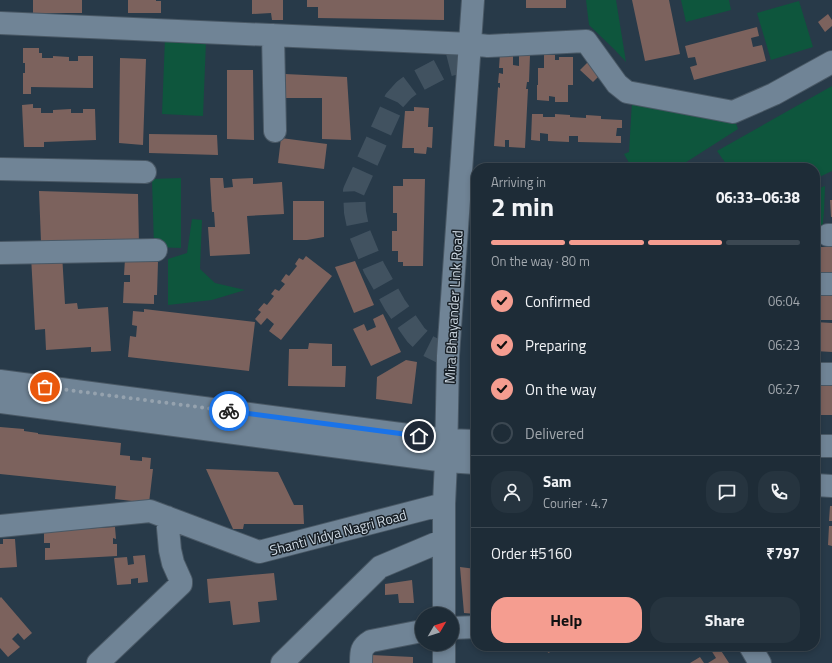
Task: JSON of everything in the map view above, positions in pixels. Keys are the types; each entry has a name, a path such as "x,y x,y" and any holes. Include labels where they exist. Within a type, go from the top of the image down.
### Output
{"street":[{"name":"Mira Bhayander Link Road","path":"444,607 444,504 448,356 472,0"},
{"path":"0,23 488,46 586,41 617,84 627,92 733,112 774,94 832,62"},
{"path":"272,35 275,131"},
{"path":"0,169 145,172"},
{"path":"0,253 156,250"},
{"path":"820,284 832,284"},
{"path":"820,374 832,374"},
{"path":"0,381 258,415 446,462 471,463"},
{"path":"0,402 257,437 471,441"},
{"path":"257,437 258,415"},
{"path":"820,446 832,446"},
{"path":"820,485 832,486"},
{"name":"Shanti Vidya Nagri Road","path":"0,526 150,511 259,552 444,504"},
{"path":"98,663 181,584 170,550 167,517"},
{"path":"282,663 380,567 444,540"},
{"path":"459,628 471,627"},
{"path":"361,663 361,651 371,640 415,632"},
{"path":"444,651 444,663"},
{"path":"753,651 760,663"}],"green space":[{"path":"586,0 616,0 626,62 589,25"},
{"path":"681,0 729,0 731,10 686,22"},
{"path":"799,1 813,47 771,60 757,13"},
{"path":"165,38 206,41 203,116 162,114"},
{"path":"832,86 832,171 820,177 820,163 725,163 717,151"},
{"path":"632,101 733,115 738,129 685,163 629,163 624,154 629,152"},
{"path":"181,178 181,248 154,247 152,179"},
{"path":"825,186 822,233 820,233 820,188"},
{"path":"192,219 202,220 200,269 215,283 245,290 212,300 168,305 168,259 187,253"}],"building":[{"path":"33,0 82,0 82,13 33,13"},
{"path":"128,0 161,1 161,13 128,13"},
{"path":"252,0 283,0 283,20 272,20 271,13 252,14"},
{"path":"307,0 444,0 444,20 318,18 318,7 307,7"},
{"path":"526,0 566,0 566,8 526,8"},
{"path":"632,0 669,0 680,54 645,61"},
{"path":"828,14 832,20 832,26 825,32 818,22"},
{"path":"757,27 759,36 751,38 753,47 762,45 766,61 694,80 690,67 697,65 695,57 688,58 685,46"},
{"path":"23,48 39,48 39,53 42,53 42,58 53,58 53,56 69,57 69,61 78,61 78,56 93,56 93,88 31,87 31,94 23,94 23,73 25,73 25,63 23,63"},
{"path":"500,53 513,54 513,65 519,66 519,54 530,55 529,82 527,82 526,89 528,89 525,148 509,147 509,140 505,140 505,147 494,146 498,87 500,88 500,83 498,83 499,73 503,74 503,68 499,68"},
{"path":"544,55 555,55 555,60 559,60 559,57 573,57 573,85 568,85 568,102 555,102 555,97 549,96 549,101 537,100 538,68 544,68"},
{"path":"120,58 146,59 143,145 119,143"},
{"path":"588,62 601,74 593,82 580,70"},
{"path":"227,70 253,70 254,140 227,139"},
{"path":"285,74 347,77 351,140 322,139 322,98 286,98"},
{"path":"33,104 33,108 41,108 41,113 53,113 53,110 71,109 71,113 83,113 83,109 95,109 96,140 44,142 44,147 24,147 22,105"},
{"path":"414,107 429,108 428,127 433,127 432,148 427,147 426,154 414,153 414,148 402,148 405,111 414,111"},
{"path":"532,114 543,114 543,117 555,117 555,114 586,118 586,115 601,116 601,119 622,120 622,128 617,128 616,136 621,136 621,143 578,142 578,136 569,136 569,142 548,141 548,134 540,133 540,141 531,140"},
{"path":"149,134 217,135 218,155 149,153"},
{"path":"281,138 327,144 324,169 278,163"},
{"path":"210,178 223,178 224,188 233,187 232,179 253,178 253,184 282,182 284,214 247,216 250,254 210,256 208,227 215,227 214,212 212,212"},
{"path":"403,179 425,179 423,266 403,266 403,262 398,262 398,251 392,251 392,231 397,231 397,213 393,213 393,186 403,186"},
{"path":"39,191 138,194 139,245 41,242"},
{"path":"830,200 832,200 832,217 831,217"},
{"path":"293,201 324,201 324,237 307,240 293,240"},
{"path":"820,247 832,247 832,272 820,272"},
{"path":"62,254 65,304 77,303 78,309 108,307 111,351 91,352 91,347 46,350 45,329 35,330 31,256"},
{"path":"306,256 332,276 281,340 269,331 274,324 267,318 261,325 255,319 261,312 258,310 264,303 267,305 274,296 271,294 275,289 279,291 285,284 281,281 286,274 289,276 297,266 295,264 299,258 303,260"},
{"path":"125,259 158,262 157,295 154,295 154,304 123,303 124,282 130,282 130,275 124,275"},
{"path":"355,261 374,305 354,313 335,267"},
{"path":"832,289 832,320 820,320 820,290"},
{"path":"144,309 255,322 249,371 128,357 130,336 136,337 137,326 132,325 133,311 144,312"},
{"path":"383,314 401,352 371,366 353,329 364,324 367,331 376,327 373,319"},
{"path":"820,322 832,323 832,352 820,351"},
{"path":"309,343 332,344 332,366 346,366 345,387 288,386 289,349 308,349"},
{"path":"406,360 417,362 412,404 376,399 377,377"},
{"path":"820,379 832,380 832,415 820,415"},
{"path":"0,427 24,429 24,431 38,434 121,443 120,455 130,456 130,460 142,461 142,457 151,458 150,469 153,469 149,503 115,499 116,486 0,474"},
{"path":"206,469 278,472 294,505 303,505 304,524 244,524 243,529 233,529"},
{"path":"830,506 832,506 832,521 829,521"},
{"path":"829,526 832,526 832,546 828,545"},
{"path":"115,527 116,539 113,538 113,544 117,544 117,556 45,560 45,548 50,548 50,543 44,543 44,531"},
{"path":"3,539 15,539 17,567 0,568 0,544 3,544"},
{"path":"145,555 148,582 138,583 138,578 131,579 131,584 117,585 114,558 127,557 128,565 134,564 133,556"},
{"path":"460,567 471,568 471,614 464,613"},
{"path":"274,573 277,600 258,602 260,622 233,625 230,601 209,603 207,579"},
{"path":"412,580 414,603 399,603 398,594 385,595 385,584"},
{"path":"1,597 32,633 24,640 18,633 12,639 20,647 8,657 0,648"},
{"path":"712,651 721,651 729,663 708,663 716,658"},
{"path":"371,655 413,657 413,663 371,663"},
{"path":"700,657 704,663 690,663"}],"tunnel":[{"path":"448,356 428,346 416,335 395,305 374,268 359,232 355,212 354,191 395,100 412,84 446,66 469,60"}],"way so far":[{"path":"45,387 229,411"}],"route":[{"path":"229,411 419,436"}]}
